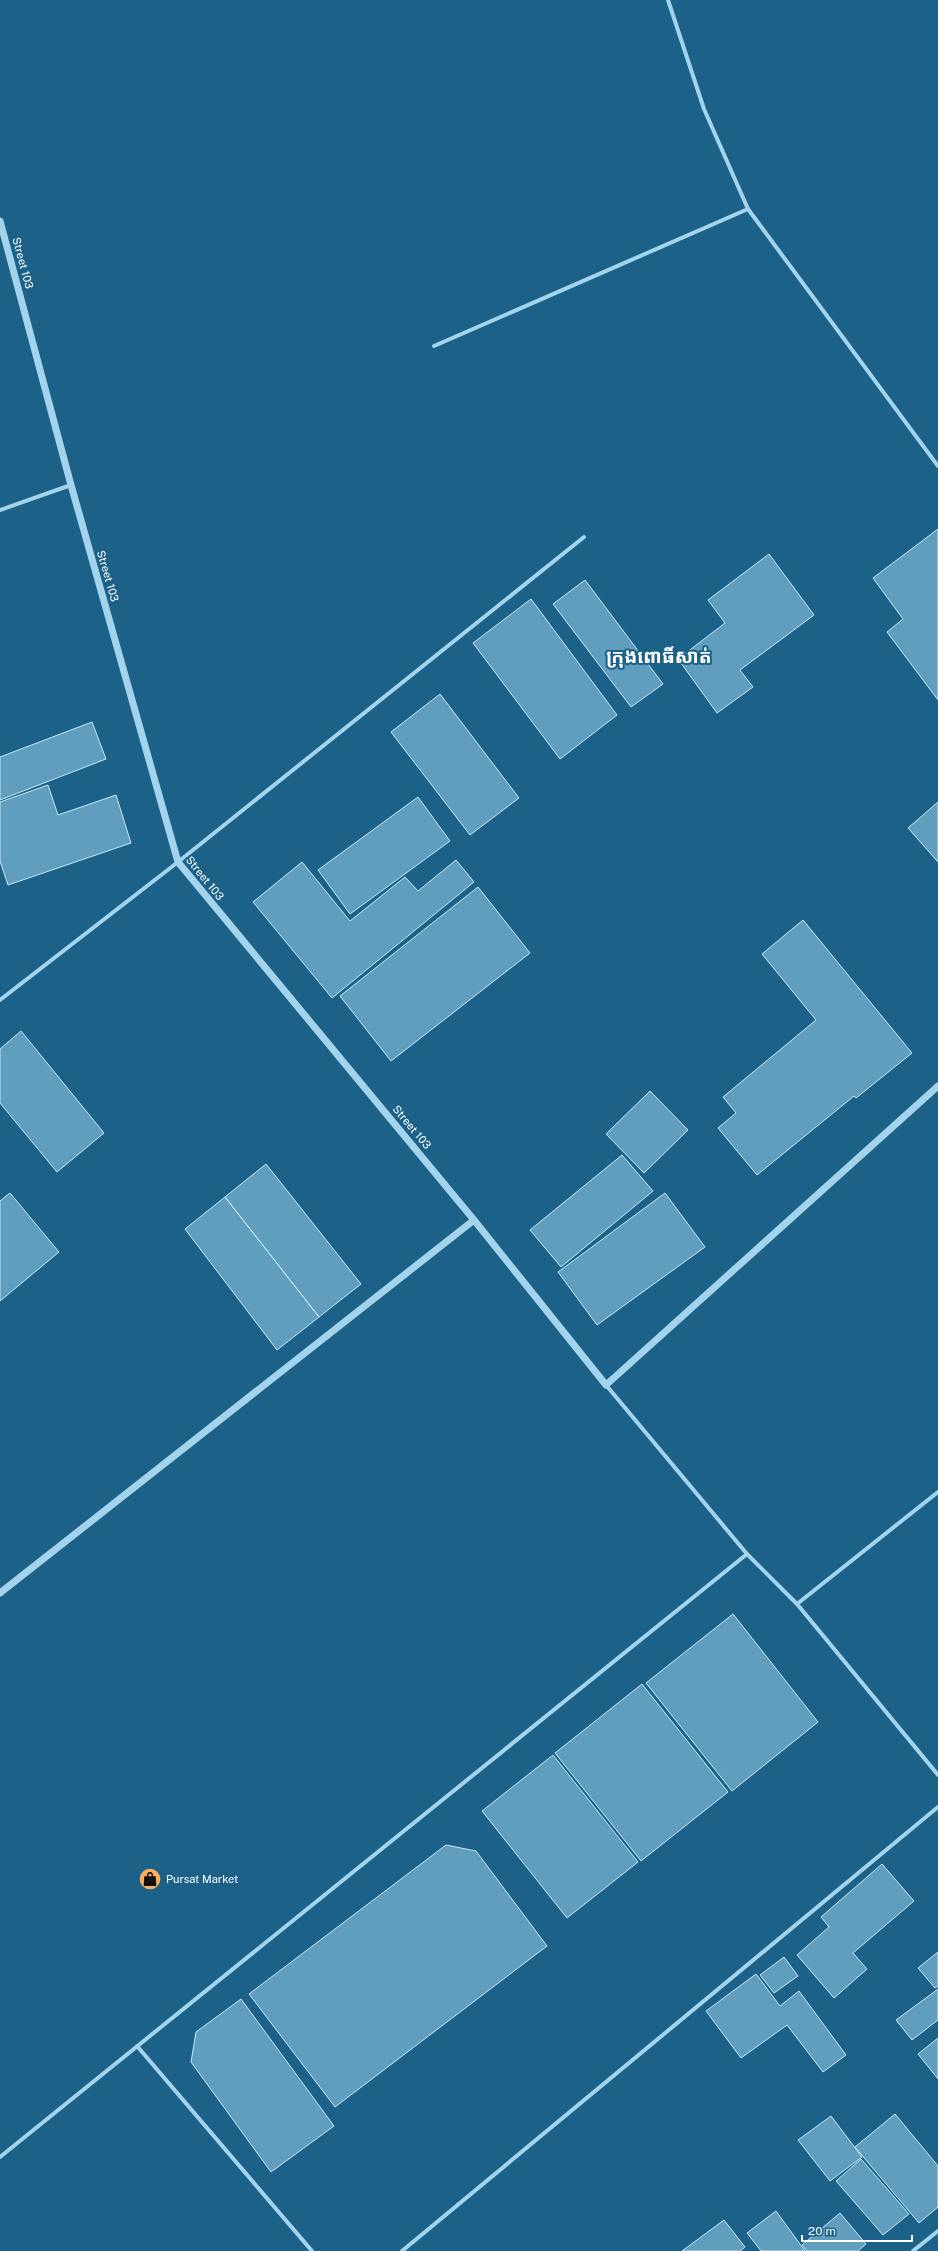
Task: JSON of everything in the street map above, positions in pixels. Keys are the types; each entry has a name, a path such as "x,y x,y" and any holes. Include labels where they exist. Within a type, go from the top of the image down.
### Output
{"street":[{"path":"668,0 704,109 748,209 938,466"},
{"path":"434,346 748,209"},
{"name":"Street 103","path":"0,221 71,485 178,862 474,1220 606,1385"},
{"path":"0,510 71,485"},
{"path":"0,1000 178,862 584,537"},
{"path":"938,1086 606,1385 747,1554 796,1604 938,1775"},
{"path":"0,1593 474,1220"},
{"path":"796,1604 938,1492"},
{"path":"0,2157 747,1554"},
{"path":"402,2251 938,1807"},
{"path":"137,2046 312,2251"},
{"path":"913,2251 938,2231"}],"building":[{"path":"938,529 938,700 887,632 903,619 873,578"},
{"path":"769,554 814,615 740,670 753,687 717,713 678,659 725,623 708,600"},
{"path":"585,580 663,684 631,707 553,604"},
{"path":"531,599 617,715 560,759 473,643"},
{"path":"440,694 519,798 470,835 391,732"},
{"path":"92,722 106,759 0,800 0,757"},
{"path":"48,785 58,815 116,795 131,843 8,885 0,861 0,802"},
{"path":"418,797 450,841 350,914 318,870"},
{"path":"938,802 938,862 908,828"},
{"path":"456,860 474,882 332,998 253,902 302,862 350,921 405,877 418,891"},
{"path":"478,887 530,953 391,1061 340,996"},
{"path":"803,920 912,1053 856,1098 854,1096 757,1175 718,1128 736,1113 723,1097 816,1020 762,954"},
{"path":"21,1031 104,1133 57,1172 0,1103 0,1049"},
{"path":"650,1091 688,1130 644,1173 606,1134"},
{"path":"622,1155 653,1191 561,1267 530,1230"},
{"path":"266,1164 361,1284 319,1317 225,1197"},
{"path":"10,1193 59,1252 0,1301 0,1201"},
{"path":"665,1193 705,1247 597,1325 558,1272"},
{"path":"225,1197 319,1317 277,1350 185,1229"},
{"path":"733,1614 818,1722 732,1791 646,1683"},
{"path":"642,1684 728,1792 641,1861 555,1753"},
{"path":"553,1755 638,1862 567,1918 482,1811"},
{"path":"446,1845 476,1851 547,1946 335,2107 249,1994"},
{"path":"882,1864 914,1901 853,1953 867,1969 834,1998 797,1955 829,1927 821,1917"},
{"path":"938,1952 938,1986 935,1988 918,1968"},
{"path":"784,1957 798,1976 774,1993 760,1975"},
{"path":"756,1974 780,2006 799,1991 846,2055 823,2072 787,2025 741,2058 706,2011"},
{"path":"938,1989 938,2020 912,2040 896,2020"},
{"path":"241,1999 334,2126 271,2172 191,2062 196,2032"},
{"path":"938,2038 938,2079 918,2054"},
{"path":"895,2114 938,2166 938,2207 919,2223 855,2147"},
{"path":"831,2116 862,2157 830,2181 798,2140"},
{"path":"861,2159 909,2214 883,2235 836,2181"},
{"path":"776,2211 805,2251 761,2251 747,2233"},
{"path":"840,2213 866,2244 858,2251 807,2251 802,2245"},
{"path":"724,2220 745,2247 740,2251 682,2251"}],"place":[{"name":"Pursat Market","path":"150,1879"}],"district":[{"name":"ក្រុងពោធិ៍សាត់","path":"659,656"}]}
